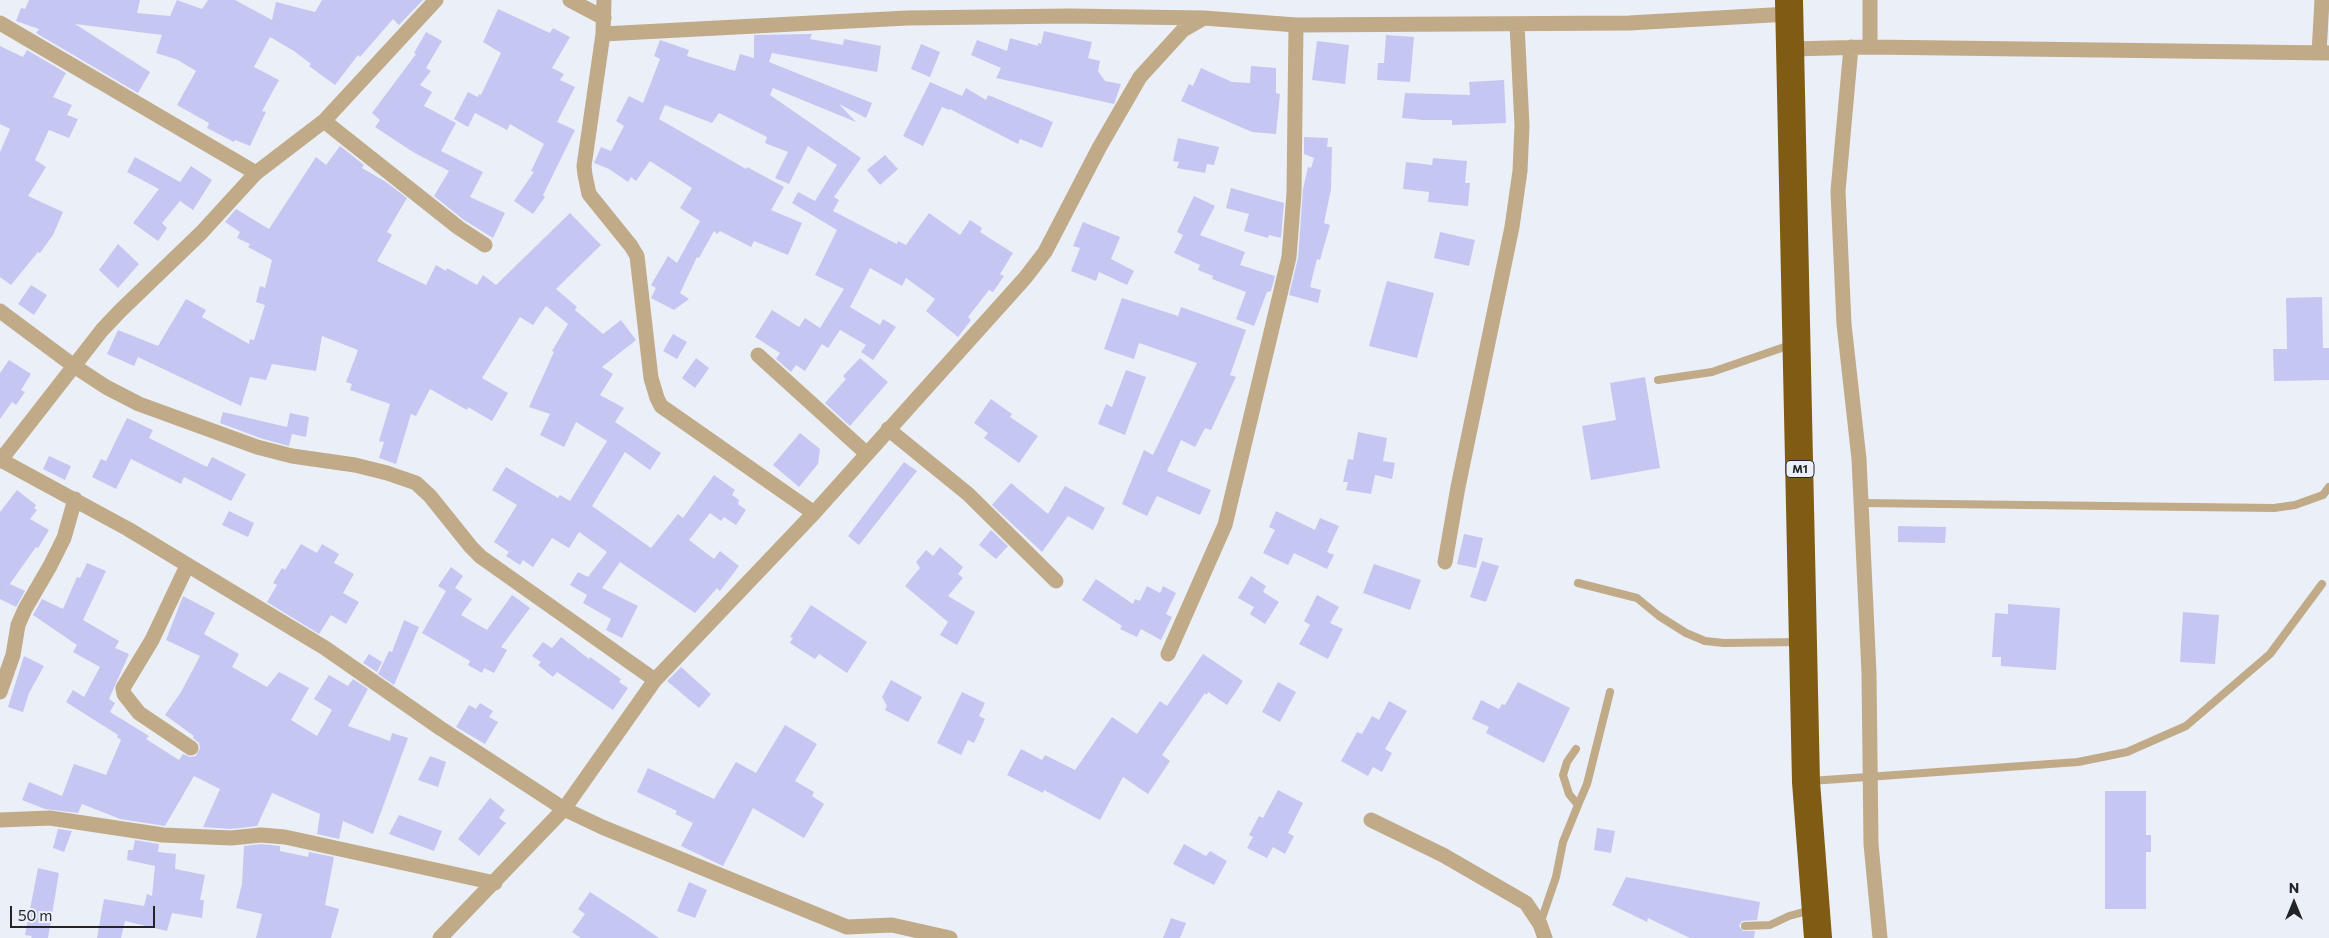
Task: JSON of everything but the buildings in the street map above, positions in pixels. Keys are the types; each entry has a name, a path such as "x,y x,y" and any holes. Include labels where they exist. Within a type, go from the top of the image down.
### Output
{"highway":[{"name":"M1","path":"1789,7 1806,782 1818,938"}],"street":[{"path":"436,0 324,121 256,173 201,233 114,318 0,460 75,499 325,648 440,728 564,808 611,831 847,927 892,925 950,938"},
{"path":"570,0 604,18"},
{"path":"604,0 603,34 584,166 585,175 589,194 637,256 652,378 660,406 814,513"},
{"path":"1870,0 1870,46"},
{"path":"1791,49 1870,46 2324,53 2322,0"},
{"path":"603,34 907,18 1070,16 1204,18 1296,25 1629,23 1789,7"},
{"path":"440,938 495,883 564,808 655,680 814,513 1025,278 1045,252 1099,148 1140,77 1183,30 1204,18"},
{"path":"0,23 256,173"},
{"path":"1445,562 1458,487 1512,227 1520,171 1522,126 1517,24"},
{"path":"1168,654 1225,525 1289,257 1294,193 1296,25"},
{"path":"1851,47 1838,190 1844,324 1853,397 1861,503 1870,674 1871,844 1880,938"},
{"path":"324,121 459,228 485,245"},
{"path":"0,311 74,366 106,387 139,404 258,447 292,456 379,471 416,483 430,496 481,557 655,680"},
{"path":"758,356 866,453"},
{"path":"888,429 968,494 1056,581"},
{"path":"0,692 13,656 18,625 24,609 50,566 64,538 75,499"},
{"path":"187,566 152,640 123,688 124,694 139,713 191,748"},
{"path":"0,820 50,818 163,835 231,838 261,835 285,836 495,883"},
{"path":"1371,820 1443,856 1526,903 1543,931"}],"lane":[{"path":"1658,380 1712,372 1797,343"},
{"path":"1861,503 2274,508 2295,505 2323,495 2329,487"},
{"path":"1578,583 1637,598 1659,616 1686,633 1705,641 1724,643 1803,642"},
{"path":"1806,782 2078,762 2127,752 2186,726 2270,654 2322,584"},
{"path":"1543,931 1563,842 1587,784 1610,692"},
{"path":"1576,749 1567,762 1563,775 1569,794 1578,805"},
{"path":"1745,926 1770,925 1789,916 1816,909"}]}
